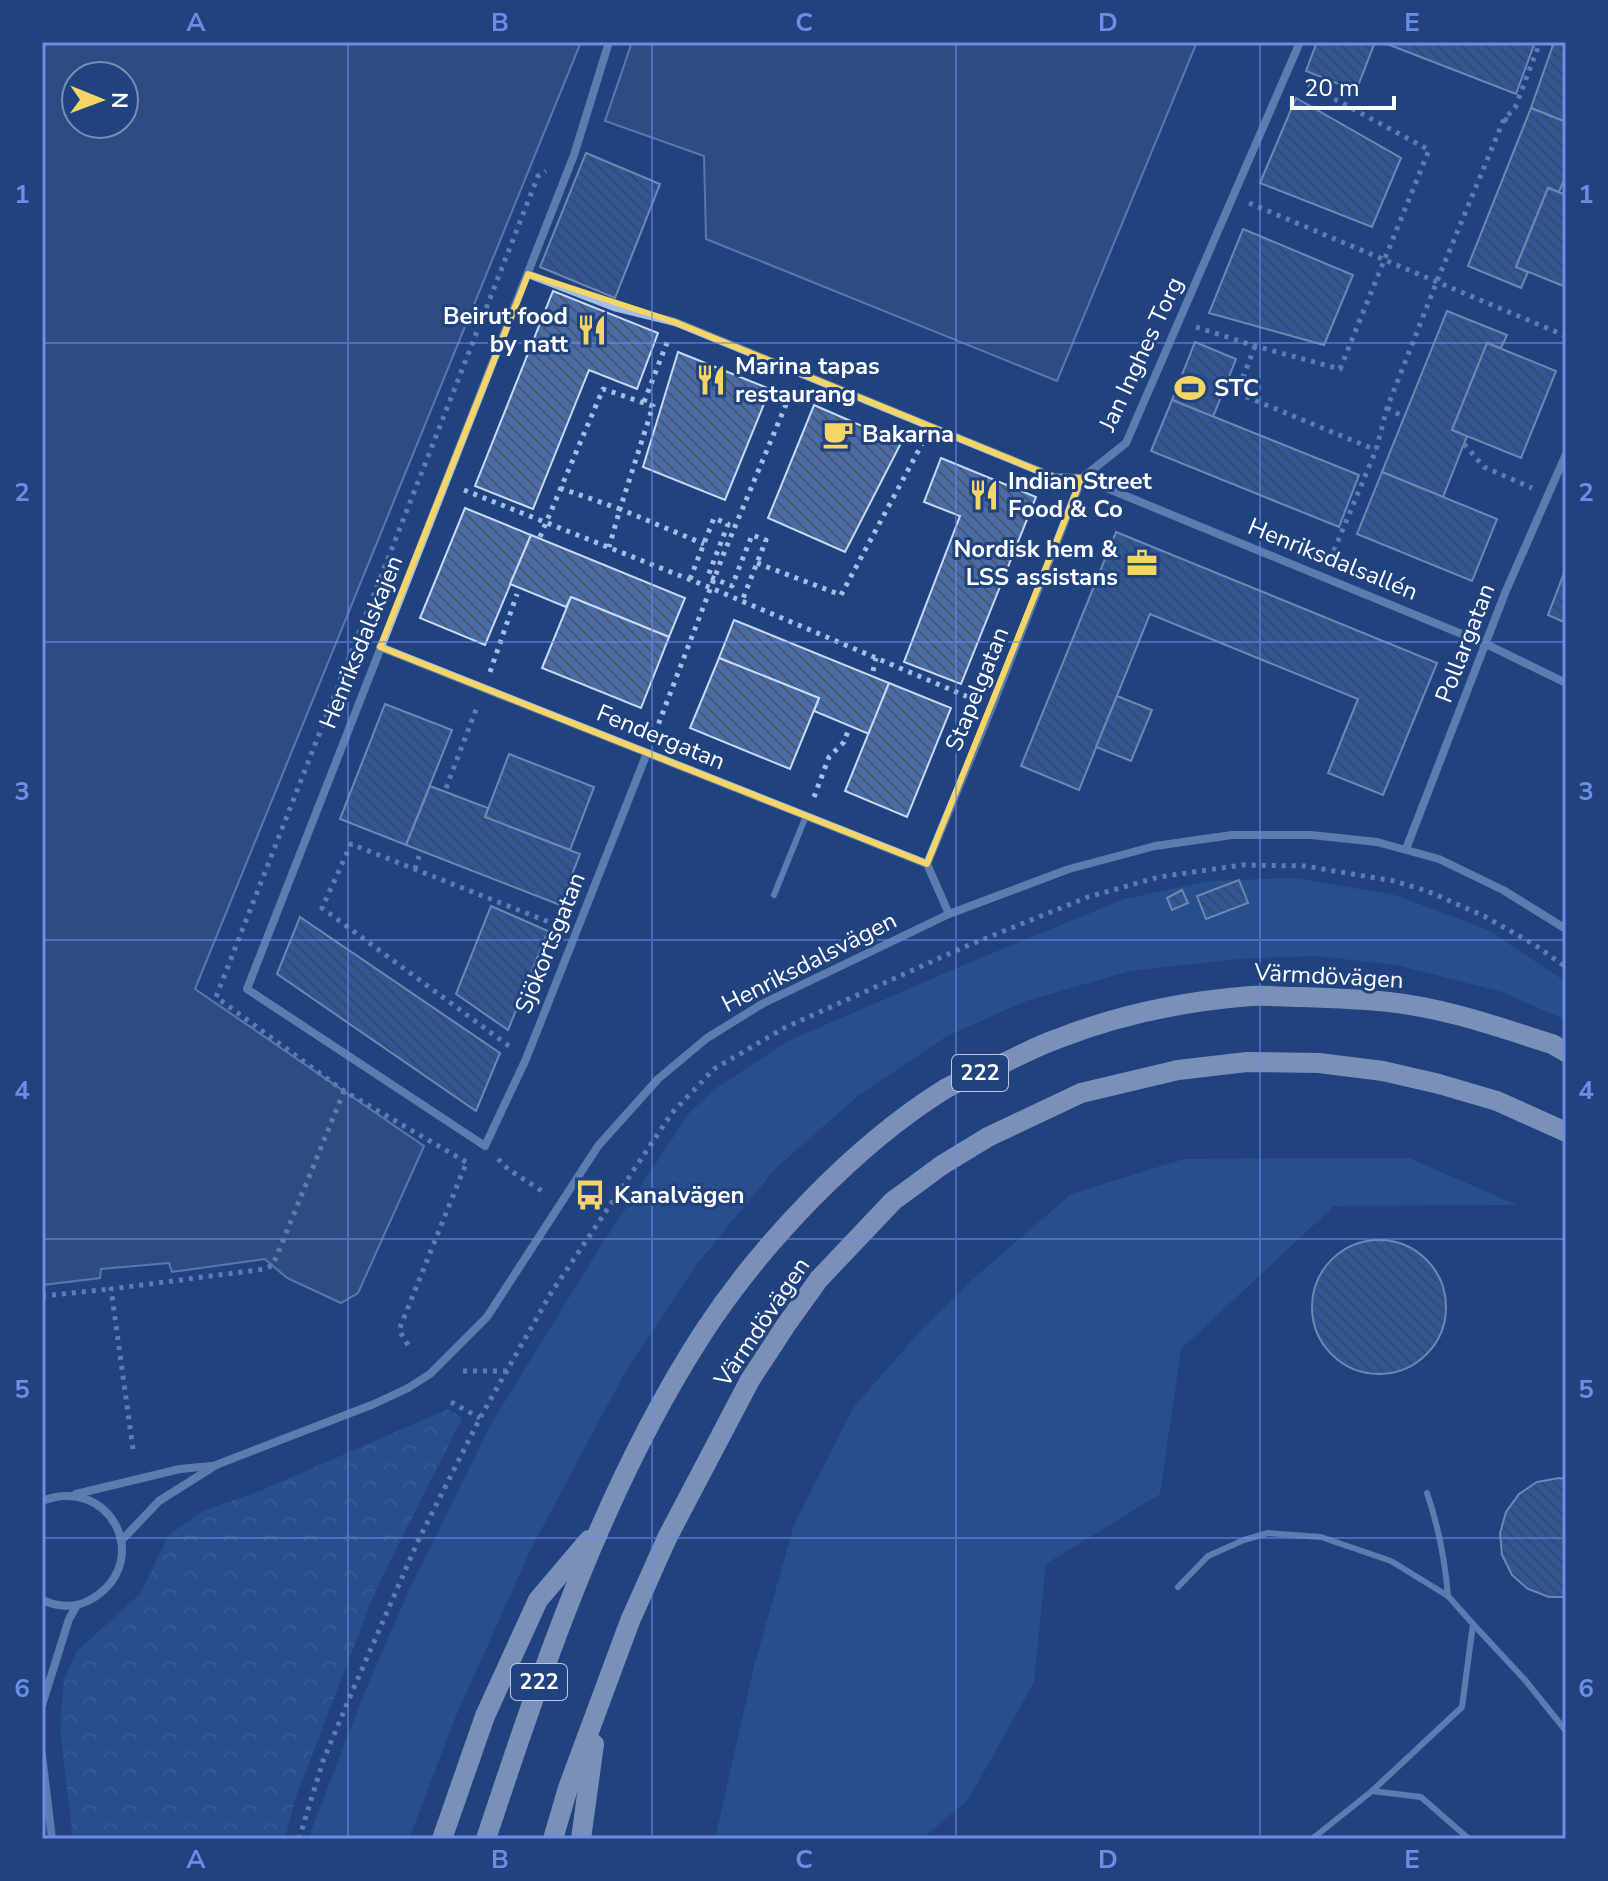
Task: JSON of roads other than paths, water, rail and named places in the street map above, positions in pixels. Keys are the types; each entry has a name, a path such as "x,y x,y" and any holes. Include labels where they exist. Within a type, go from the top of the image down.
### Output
{"main road":[{"name":"Värmdövägen","path":"600,1528 674,1382 704,1331 743,1279 782,1231 869,1144 908,1113 949,1087 1058,1038 1118,1020 1183,1004 1253,996 1389,1002 1454,1013 1552,1044 1566,1052"},
{"name":"Värmdövägen","path":"599,1704 630,1621 667,1538 750,1380 786,1325 819,1279 893,1201 942,1165 988,1137 1081,1093 1178,1070 1247,1062 1319,1063 1383,1071 1497,1101 1566,1132"},
{"path":"442,1839 485,1716 538,1600 600,1528"},
{"name":"222","path":"486,1839 529,1709 600,1528"},
{"path":"581,1839 599,1704"},
{"name":"222","path":"553,1839 599,1704"}],"street":[{"name":"Henriksdalskajen","path":"485,1146 247,989 574,155 609,42"},
{"name":"Jan Inghes Torg","path":"1082,478 1126,443 1300,42"},
{"path":"528,274 614,307 675,322 1054,477 1082,478"},
{"name":"Pollargatan","path":"1406,849 1505,593 1566,454"},
{"name":"Henriksdalsallén","path":"1082,478 1486,644 1566,683"},
{"name":"Stapelgatan","path":"927,864 1082,478"},
{"name":"Fendergatan","path":"380,647 927,864"},
{"name":"Sjökortsgatan","path":"485,1146 526,1059 647,753"},
{"name":"Henriksdalsvägen","path":"121,1541 159,1501 216,1465 374,1404 430,1374 487,1317 598,1146 658,1079 707,1038 762,1004 949,914 1069,869 1155,846 1232,835 1311,835 1377,842 1439,859 1503,890 1566,929"},
{"path":"927,864 949,914"},
{"name":"Henriksdalsvägen","path":"42,1501 180,1469 216,1465"},
{"path":"42,1600 54,1605 77,1605 89,1601 105,1591 116,1576 122,1559 121,1541 115,1524 104,1510 90,1500 73,1495"},
{"path":"42,1705 69,1619 77,1605"},
{"path":"42,1755 52,1839"}],"lane":[{"path":"774,895 806,816"},
{"path":"1427,1493 1445,1560 1448,1596"},
{"path":"1178,1587 1208,1556 1268,1533 1321,1537 1391,1561 1448,1596 1525,1680 1566,1731"},
{"path":"1312,1839 1372,1791 1462,1707 1473,1624"},
{"path":"1372,1791 1421,1797 1469,1839"}],"place":[{"name":"Beirut food by natt","path":"592,330"},
{"name":"Marina tapas restaurang","path":"711,380"},
{"name":"STC","path":"1190,388"},
{"name":"Bakarna","path":"838,434"},
{"name":"Indian Street Food & Co","path":"984,495"},
{"name":"Nordisk hem & LSS assistans","path":"1142,563"},
{"name":"Kanalvägen","path":"590,1195"}]}
